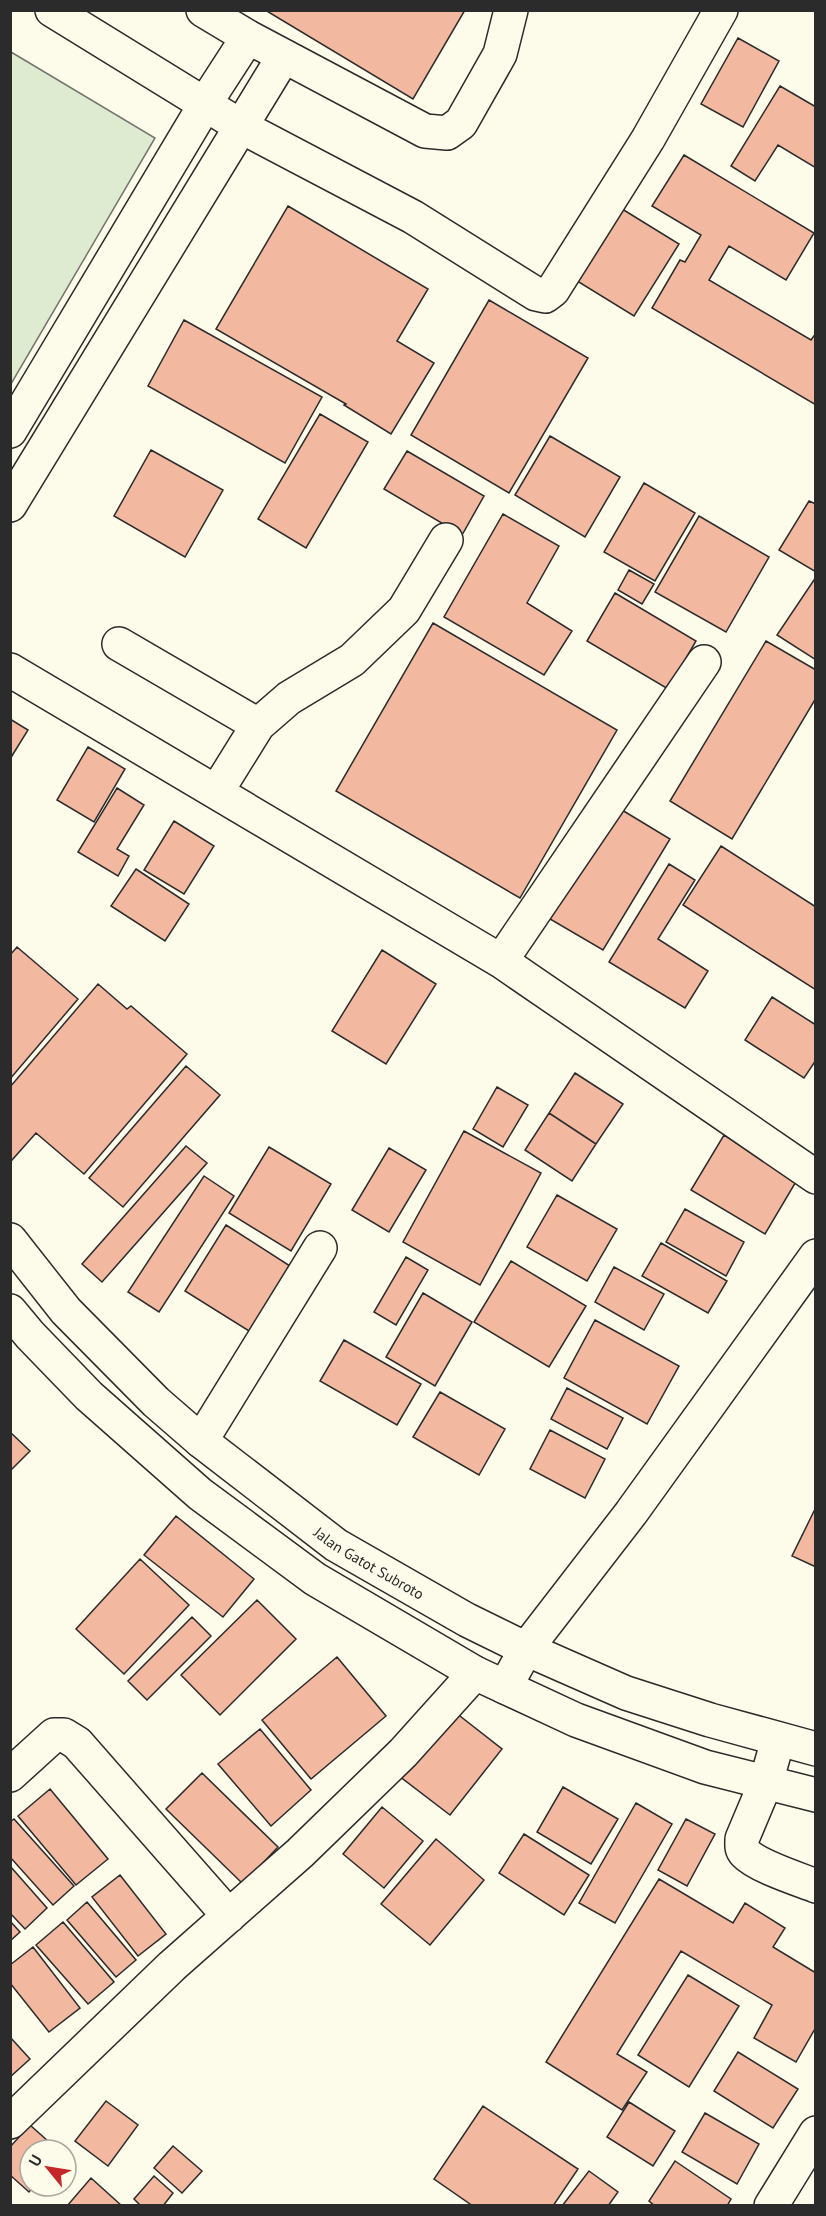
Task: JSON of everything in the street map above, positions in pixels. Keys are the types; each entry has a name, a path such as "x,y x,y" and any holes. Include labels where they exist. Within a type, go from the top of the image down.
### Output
{"main road":[{"path":"52,10 242,127 412,217 536,294 545,296 553,290 648,140 721,10"},
{"path":"203,10 248,37 425,131 447,133 461,123 500,54 511,10"},
{"path":"10,431 248,37"},
{"path":"10,505 23,459 242,127 284,56"},
{"path":"218,791 258,725 289,698 352,660 404,610 446,540"},
{"path":"118,644 258,725"},
{"path":"501,961 704,662"},
{"path":"10,670 218,791 501,961 816,1177"},
{"name":"Jalan Gatot Subroto","path":"10,1240 66,1311 156,1402 201,1441 336,1545 467,1620 526,1650 626,1693 778,1740 816,1749"},
{"path":"201,1441 320,1248"},
{"path":"505,1687 526,1650 631,1513 816,1256"},
{"path":"10,1311 89,1396 200,1494 315,1579 475,1673 576,1720 705,1767 816,1795"},
{"path":"10,2122 172,1966 300,1853 403,1753 475,1673"},
{"path":"10,1775 54,1735 64,1735 77,1743 229,1916"},
{"path":"778,1740 766,1782 742,1839 741,1848 756,1861 816,1886"},
{"path":"771,2205 816,2133"}],"green space":[{"path":"11,52 155,138 11,384"}],"building":[{"path":"265,10 465,10 413,99"},
{"path":"738,38 779,61 743,127 701,104"},
{"path":"780,86 816,107 816,168 778,145 755,181 731,166"},
{"path":"684,155 814,233 786,280 729,246 709,280 811,340 816,333 816,405 652,308 680,260 685,262 701,235 652,206"},
{"path":"614,204 679,244 634,316 569,276"},
{"path":"288,206 428,289 397,341 434,363 391,434 344,405 346,404 216,329"},
{"path":"489,300 588,358 509,493 411,435"},
{"path":"184,320 322,397 285,463 148,386"},
{"path":"320,414 368,442 306,548 258,519"},
{"path":"550,436 620,477 585,537 515,495"},
{"path":"151,450 223,490 185,557 114,516"},
{"path":"407,451 484,496 462,535 384,489"},
{"path":"644,483 695,513 655,581 604,552"},
{"path":"809,501 816,504 816,572 779,550"},
{"path":"503,514 559,546 527,603 572,631 544,675 444,617"},
{"path":"699,516 769,557 726,632 655,592"},
{"path":"629,570 654,584 642,604 618,590"},
{"path":"816,577 816,660 777,635"},
{"path":"615,593 696,641 668,689 587,641"},
{"path":"433,623 617,730 520,898 336,791"},
{"path":"766,641 816,670 816,698 732,839 670,801"},
{"path":"10,719 28,730 10,759"},
{"path":"88,747 125,769 94,822 57,800"},
{"path":"117,788 144,805 117,849 129,856 118,876 78,852"},
{"path":"617,807 670,839 603,950 550,919"},
{"path":"174,821 214,846 184,894 144,870"},
{"path":"721,846 816,907 816,990 683,905"},
{"path":"669,864 695,880 658,939 708,971 685,1008 609,962"},
{"path":"136,869 189,904 165,941 111,906"},
{"path":"17,947 78,999 10,1079 10,955"},
{"path":"382,950 436,984 386,1064 332,1031"},
{"path":"98,984 127,1009 131,1006 187,1054 84,1174 36,1133 12,1160 10,1159 10,1087"},
{"path":"772,997 816,1025 816,1060 804,1078 745,1040"},
{"path":"186,1066 220,1095 123,1207 89,1178"},
{"path":"575,1073 623,1104 596,1144 549,1113"},
{"path":"497,1087 528,1105 503,1147 473,1129"},
{"path":"549,1113 596,1144 572,1181 525,1150"},
{"path":"464,1131 541,1173 480,1285 403,1242"},
{"path":"724,1135 797,1180 765,1234 691,1190"},
{"path":"186,1146 207,1163 102,1282 82,1264"},
{"path":"269,1147 331,1184 291,1251 229,1213"},
{"path":"389,1148 426,1170 389,1232 352,1210"},
{"path":"204,1176 234,1196 159,1312 128,1292"},
{"path":"557,1195 617,1229 587,1281 527,1247"},
{"path":"685,1209 744,1242 726,1276 666,1242"},
{"path":"226,1225 290,1266 249,1331 185,1291"},
{"path":"661,1243 727,1281 708,1313 642,1276"},
{"path":"406,1257 428,1270 396,1325 374,1312"},
{"path":"511,1261 586,1306 549,1367 474,1322"},
{"path":"614,1267 664,1294 644,1330 595,1302"},
{"path":"423,1293 472,1322 435,1386 386,1357"},
{"path":"595,1320 679,1366 647,1424 564,1378"},
{"path":"344,1340 421,1384 397,1425 320,1381"},
{"path":"567,1388 623,1418 607,1449 551,1419"},
{"path":"440,1392 505,1429 479,1475 413,1437"},
{"path":"550,1430 605,1459 585,1498 530,1469"},
{"path":"10,1432 30,1451 10,1471"},
{"path":"816,1507 816,1567 792,1556"},
{"path":"176,1516 254,1579 223,1617 144,1555"},
{"path":"140,1559 189,1605 124,1674 76,1629"},
{"path":"257,1600 296,1639 220,1715 181,1675"},
{"path":"192,1617 211,1636 147,1700 128,1681"},
{"path":"337,1657 386,1716 311,1779 262,1720"},
{"path":"451,1709 502,1749 450,1815 399,1776"},
{"path":"260,1729 311,1790 271,1826 218,1764"},
{"path":"202,1773 278,1847 243,1884 166,1809"},
{"path":"563,1787 618,1819 591,1864 537,1832"},
{"path":"50,1789 108,1859 76,1885 18,1816"},
{"path":"636,1803 672,1824 615,1923 579,1903"},
{"path":"382,1807 423,1841 384,1888 343,1854"},
{"path":"14,1819 74,1886 53,1905 10,1857 10,1822"},
{"path":"686,1819 715,1834 687,1886 658,1870"},
{"path":"524,1834 589,1875 564,1915 499,1873"},
{"path":"436,1839 484,1880 430,1945 381,1904"},
{"path":"10,1866 47,1908 25,1929 10,1913"},
{"path":"120,1875 166,1934 138,1956 92,1897"},
{"path":"659,1879 733,1923 745,1903 785,1928 773,1947 816,1973 816,2027 796,2062 754,2038 772,2005 681,1951 617,2054 647,2072 622,2110 546,2062"},
{"path":"87,1902 136,1960 116,1977 67,1920"},
{"path":"10,1921 20,1932 10,1941"},
{"path":"63,1922 114,1982 88,2004 36,1945"},
{"path":"33,1947 80,2008 49,2032 10,1983 10,1965"},
{"path":"688,1975 739,2006 689,2087 638,2055"},
{"path":"10,2037 30,2059 10,2077"},
{"path":"738,2052 798,2089 773,2128 714,2091"},
{"path":"106,2101 138,2125 108,2166 78,2143 77,2138"},
{"path":"629,2102 675,2131 653,2166 607,2137"},
{"path":"483,2106 578,2169 553,2206 473,2206 434,2179"},
{"path":"705,2113 759,2144 737,2184 682,2152"},
{"path":"30,2125 45,2138 18,2138"},
{"path":"18,2138 18,2182 10,2175 10,2147"},
{"path":"173,2146 202,2171 182,2193 154,2168"},
{"path":"675,2161 731,2199 727,2206 655,2206 649,2201"},
{"path":"589,2171 618,2192 608,2206 562,2206"},
{"path":"154,2176 173,2193 163,2206 141,2206 134,2199"},
{"path":"91,2178 122,2206 67,2206 74,2198 78,2198 78,2193"}]}
